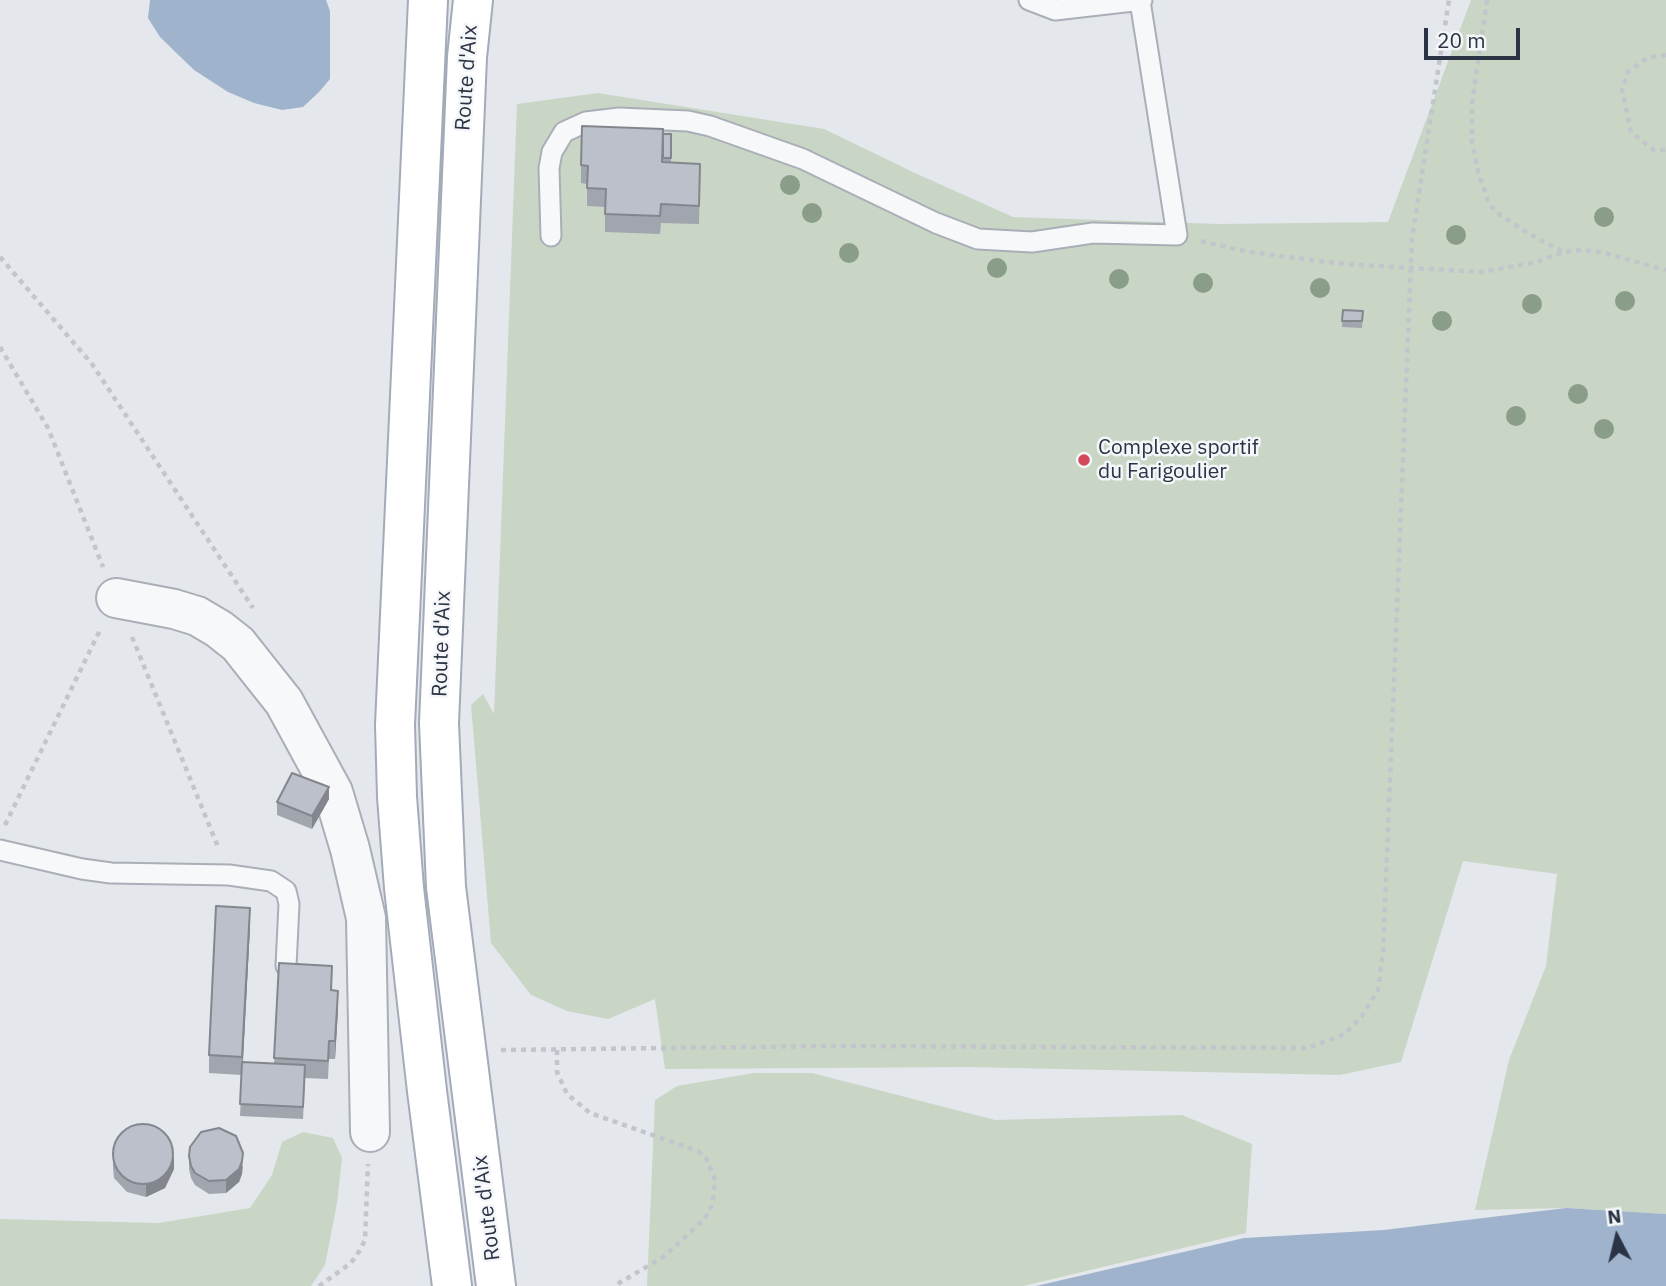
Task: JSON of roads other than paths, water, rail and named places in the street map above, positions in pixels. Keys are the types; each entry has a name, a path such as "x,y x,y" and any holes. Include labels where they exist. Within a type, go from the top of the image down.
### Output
{"main road":[{"name":"Route d'Aix","path":"428,0 395,725 404,888 452,1286"},
{"name":"Route d'Aix","path":"473,0 466,71 439,723 446,887 496,1286"}],"street":[{"path":"116,598 197,616 238,644 284,702 334,792 366,918 370,1132"}],"lane":[{"path":"551,236 549,168 552,152 564,132 586,122 619,118 688,121 710,126 803,159 936,223 978,239 1032,242 1093,233 1177,235 1141,1 1055,10 1030,0"},
{"path":"0,850 111,873 229,875 271,881 286,891 289,904 286,966"}],"water":[{"path":"150,0 326,0 330,11 330,79 303,107 282,110 254,103 228,92 194,70 160,37 148,18"},
{"path":"1566,1208 1666,1214 1666,1286 1036,1286 1244,1238 1384,1230"}],"place":[{"name":"Complexe sportif du Farigoulier","path":"1084,460"}]}
